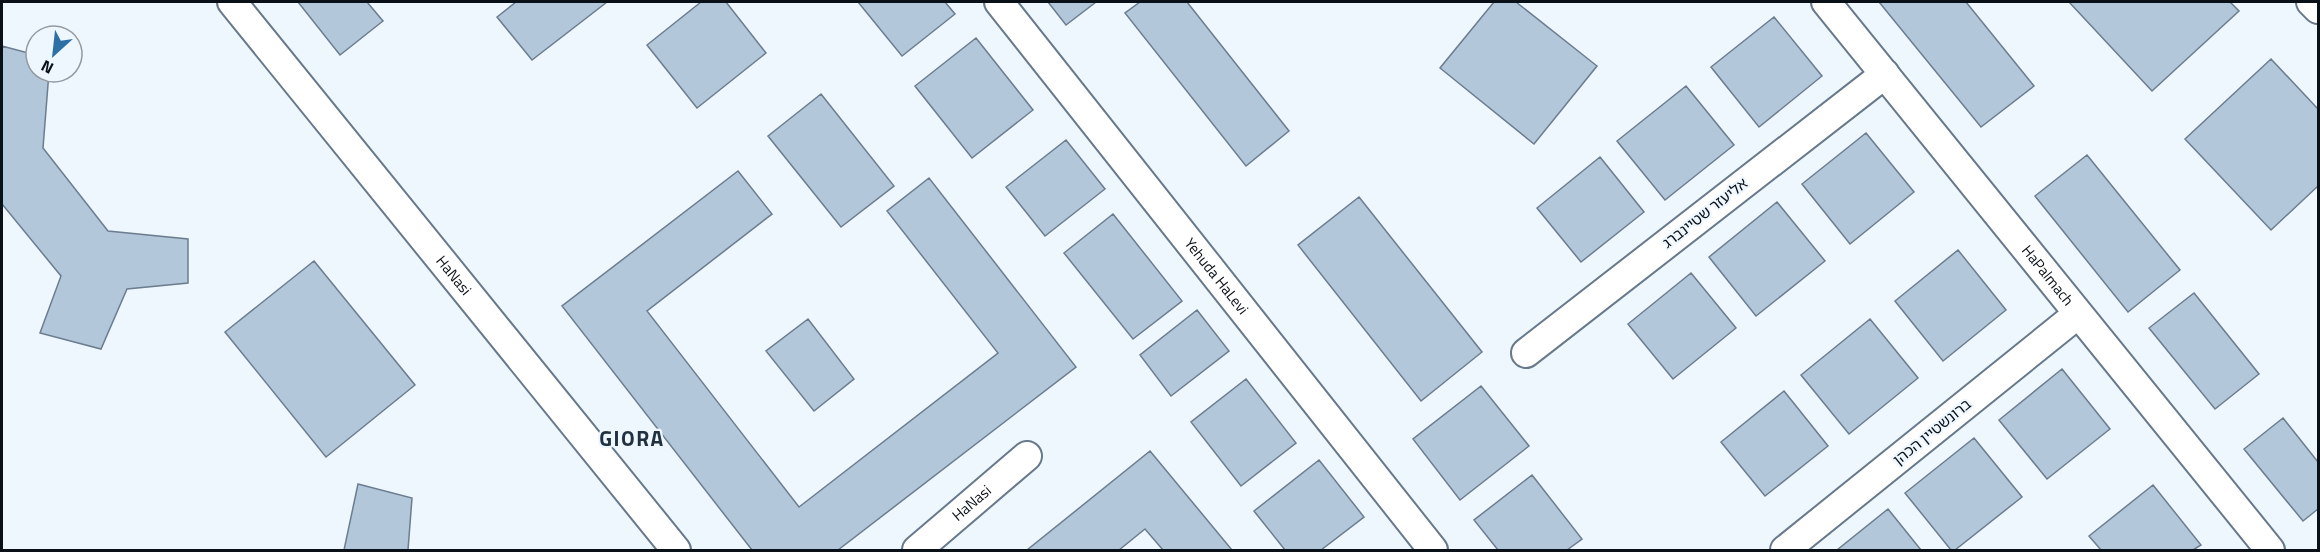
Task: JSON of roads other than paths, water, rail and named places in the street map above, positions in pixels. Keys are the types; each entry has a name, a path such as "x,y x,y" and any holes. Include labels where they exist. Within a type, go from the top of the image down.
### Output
{"street":[{"name":"HaNasi","path":"232,2 676,550"},
{"name":"Yehuda HaLevi","path":"999,2 1433,550"},
{"name":"HaPalmach","path":"1826,2 2078,314 2256,546"},
{"path":"2312,2 2319,9"},
{"name":"אליעזר שטיינברג","path":"1526,352 1885,74"},
{"name":"ברונשטיין הכהן","path":"1785,550 2078,314"},
{"name":"HaNasi","path":"917,550 1027,456"}],"district":[{"name":"GIORA","path":"632,439"}]}
